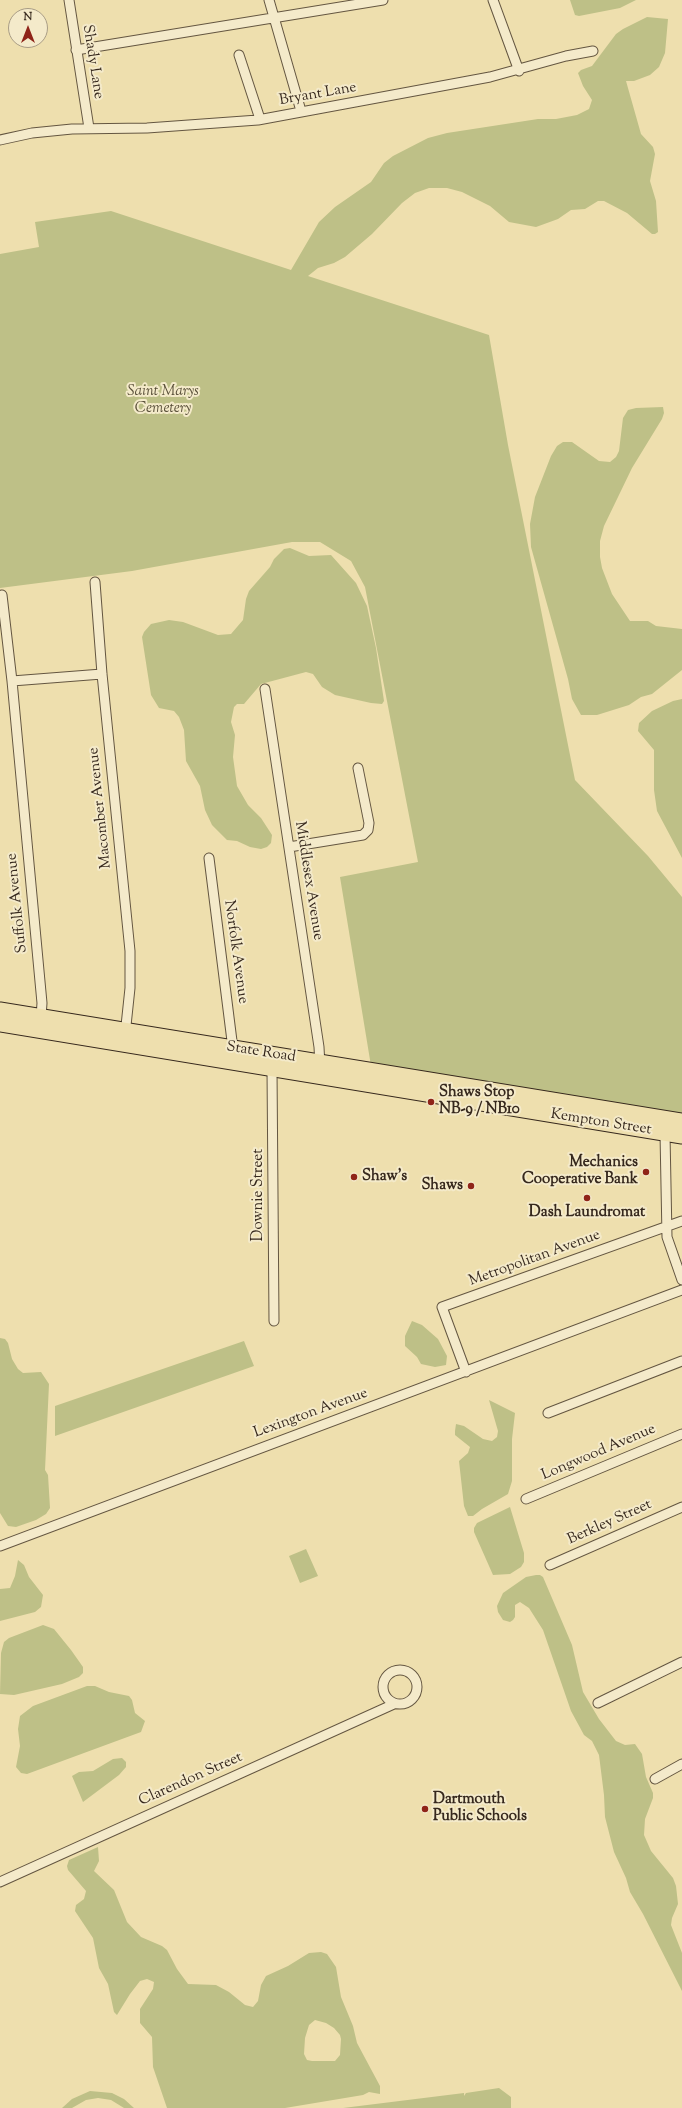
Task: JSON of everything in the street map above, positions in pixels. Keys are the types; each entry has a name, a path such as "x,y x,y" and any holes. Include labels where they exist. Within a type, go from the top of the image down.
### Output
{"main road":[{"name":"State Road","path":"0,1010 42,1017 125,1038 272,1069 319,1070"},
{"name":"State Road","path":"0,1024 233,1049 319,1070 521,1103"},
{"name":"Kempton Street","path":"521,1103 682,1121"},
{"name":"Kempton Street","path":"521,1103 665,1134 682,1136"}],"street":[{"name":"Shady Lane","path":"69,0 89,128"},
{"path":"269,0 300,112"},
{"path":"76,50 383,0"},
{"path":"494,0 519,71"},
{"name":"Bryant Lane","path":"0,140 43,132 89,128 147,128 260,119 434,88 519,71 566,56 593,51"},
{"path":"239,55 260,119"},
{"name":"Macomber Avenue","path":"95,582 102,674 130,951 130,988 125,1038"},
{"name":"Suffolk Avenue","path":"2,595 12,681 42,1003 42,1017"},
{"path":"12,681 102,674"},
{"name":"Middlesex Avenue","path":"265,689 319,1047 319,1070"},
{"path":"289,847 363,835 368,830 369,823 358,768"},
{"name":"Norfolk Avenue","path":"209,858 233,1049"},
{"name":"Downie Street","path":"272,1069 274,1321"},
{"path":"665,1134 667,1237 682,1280"},
{"name":"Metropolitan Avenue","path":"466,1372 442,1307 682,1221"},
{"name":"Lexington Avenue","path":"0,1546 682,1290"},
{"path":"548,1413 682,1361"},
{"name":"Longwood Avenue","path":"526,1498 682,1434"},
{"name":"Berkley Street","path":"550,1565 682,1507"},
{"path":"598,1703 682,1662"},
{"name":"Clarendon Street","path":"0,1882 394,1704"},
{"path":"655,1779 682,1764"}],"green space":[{"path":"570,0 636,0 620,8 579,16 575,15"},
{"name":"Saint Marys Cemetery","path":"647,17 668,19 665,53 659,67 650,75 634,81 626,81 641,134 653,147 655,154 650,181 656,201 658,232 652,234 627,213 604,201 598,201 585,209 571,210 558,219 536,227 509,222 490,206 462,192 447,188 429,188 415,193 402,203 372,234 345,257 334,263 318,268 308,276 489,335 508,445 575,780 648,856 682,897 682,1116 371,1066 340,877 418,862 365,587 351,561 320,542 292,542 132,571 0,588 0,254 39,247 35,222 111,211 291,270 319,222 335,207 371,182 384,163 393,156 428,138 447,133 538,119 556,119 577,115 589,109 592,100 583,86 578,73 581,70 592,66 616,34"},
{"path":"663,407 664,413 662,419 632,468 604,526 600,541 600,557 602,568 612,594 630,621 648,621 656,626 682,629 682,670 652,694 641,697 629,705 597,715 581,715 572,699 568,679 531,547 530,524 535,497 551,456 557,446 563,442 572,442 599,461 610,462 616,457 619,451 623,418 628,410 636,408"},
{"path":"290,548 309,556 331,555 356,583 367,606 376,648 384,701 382,704 371,703 335,695 322,687 313,674 306,672 261,684 244,704 237,704 234,707 231,722 235,735 233,757 237,786 248,805 261,818 272,835 271,843 267,847 261,849 250,847 237,841 227,840 212,825 205,810 200,786 186,761 184,730 179,717 174,711 159,708 151,695 142,637 144,632 151,624 169,620 183,622 218,635 231,634 243,620 246,599 249,591 270,567 274,559 284,549"},
{"path":"682,699 682,858 657,811 654,790 654,750 638,731 639,723 652,711 673,701"},
{"path":"412,1321 422,1325 438,1339 447,1356 446,1365 435,1367 421,1364 417,1357 405,1346 405,1336"},
{"path":"0,1338 5,1339 8,1343 12,1359 18,1369 23,1373 41,1372 49,1384 45,1470 48,1475 50,1508 46,1514 36,1520 16,1527 8,1526 0,1513"},
{"path":"244,1341 254,1366 55,1436 55,1406"},
{"path":"489,1400 515,1413 512,1439 512,1481 508,1494 473,1516 468,1516 464,1506 459,1461 468,1453 470,1447 455,1435 456,1424 464,1426 483,1439 492,1441 497,1437 498,1431"},
{"path":"510,1507 524,1553 524,1562 521,1567 510,1574 493,1575 474,1532 474,1528 477,1523"},
{"path":"306,1549 318,1576 300,1583 289,1556"},
{"path":"18,1560 24,1565 29,1577 43,1595 41,1607 35,1612 0,1621 0,1589 10,1588 15,1576"},
{"path":"536,1575 543,1577 572,1645 583,1692 599,1719 616,1741 625,1745 635,1744 642,1754 646,1777 653,1793 653,1798 645,1819 644,1835 651,1851 673,1878 676,1886 678,1904 672,1918 671,1925 682,1953 682,1991 643,1914 630,1892 626,1878 614,1852 605,1817 599,1755 592,1741 584,1735 571,1711 543,1630 529,1608 520,1602 515,1605 515,1617 510,1622 503,1620 498,1612 497,1606 503,1593 526,1577"},
{"path":"43,1625 54,1629 83,1667 83,1673 79,1677 62,1684 14,1695 0,1694 1,1653 4,1642 9,1638"},
{"path":"87,1686 95,1686 109,1692 129,1696 132,1700 135,1713 145,1721 141,1732 27,1774 21,1773 16,1767 20,1746 18,1729 20,1716 33,1706"},
{"path":"122,1758 126,1762 126,1767 119,1775 83,1802 72,1776 79,1772 93,1771 113,1759"},
{"path":"98,1847 99,1861 94,1871 114,1890 127,1922 141,1937 162,1946 167,1950 177,1969 188,1984 216,1985 229,1992 245,2005 253,2007 258,2001 261,1985 266,1976 288,1966 309,1953 321,1952 327,1954 336,1967 341,1997 353,2026 357,2043 380,2086 380,2094 369,2092 363,2095 285,2108 167,2108 153,2067 152,2037 140,2023 140,2009 153,1989 154,1982 147,1979 140,1981 117,2015 114,2012 108,1984 99,1968 93,1938 75,1911 76,1905 84,1899 86,1891 68,1870 67,1866 69,1860","holes":["315,2020 326,2023 334,2028 340,2035 340,2055 335,2061 307,2060 304,2054 305,2038 309,2025"]},
{"path":"499,2088 511,2097 511,2108 343,2108 464,2093 464,2096 466,2093"},
{"path":"90,2091 112,2093 124,2099 134,2108 124,2108 111,2100 98,2098 86,2100 72,2108 62,2108 72,2099"}],"place":[{"name":"Shaws Stop NB-9 / NB10","path":"431,1102"},
{"name":"Mechanics Cooperative Bank","path":"646,1172"},
{"name":"Shaw's","path":"354,1177"},
{"name":"Shaws","path":"471,1186"},
{"name":"Dash Laundromat","path":"587,1198"},
{"name":"Dartmouth Public Schools","path":"425,1809"}]}
